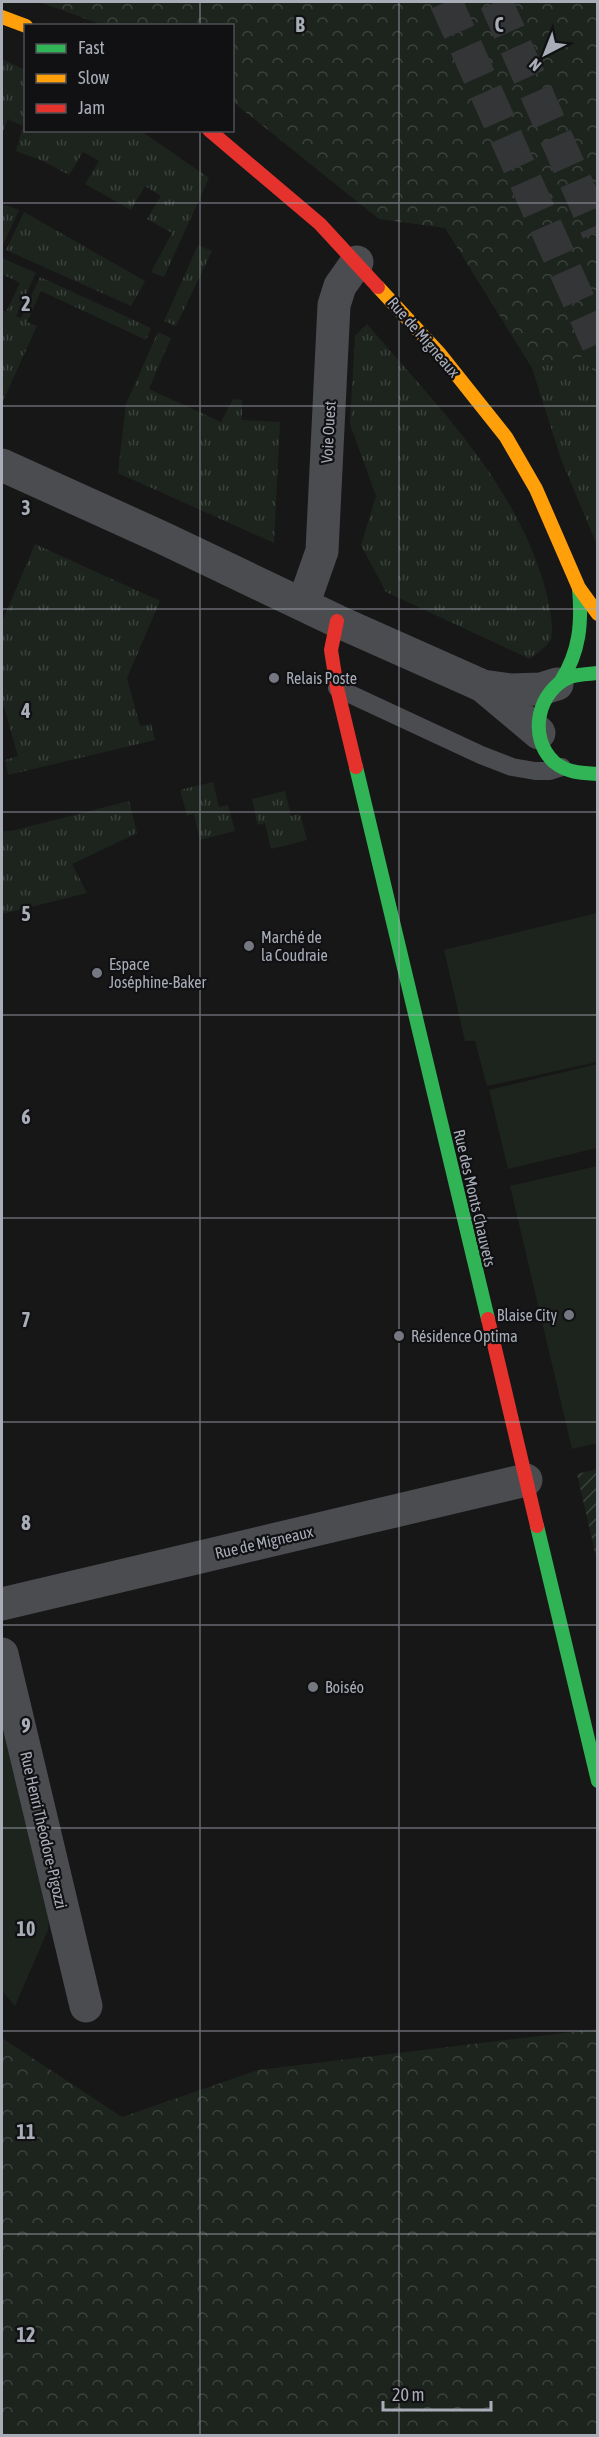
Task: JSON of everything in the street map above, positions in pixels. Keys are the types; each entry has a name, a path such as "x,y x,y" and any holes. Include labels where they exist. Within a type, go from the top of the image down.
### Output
{"street":[{"path":"2,17 24,25"},
{"name":"Rue de Migneaux","path":"211,132 320,224 440,354 502,432 536,489 579,588 597,614"},
{"name":"Voie Ouest","path":"303,605 322,551 334,305 340,286 357,262"},
{"path":"2,465 337,621 483,686 511,690 541,689 577,674 597,674"},
{"name":"Rue de Migneaux","path":"539,733 537,723 540,708 547,695 572,666 579,650 581,620 579,588"},
{"name":"Rue des Monts Chauvets","path":"337,621 331,650 337,688 597,1781"},
{"path":"483,686 539,733 546,752 562,767 583,774 597,774"},
{"name":"Rue de Migneaux","path":"2,1604 526,1480"},
{"name":"Rue Henri Théodore-Pigozzi","path":"2,1654 86,2006"}],"lane":[{"path":"337,688 481,756 512,767 535,771 549,771 562,767"}],"green space":[{"path":"39,2 597,2 597,380 586,356 532,368 445,228 379,219 234,103 234,24 100,24"},
{"path":"2,59 24,70 24,132 142,132 209,178 164,277 151,272 172,233 147,219 161,196 145,186 131,210 85,184 99,161 83,152 69,175 43,161 16,151 23,126 8,119 2,134"},
{"path":"2,204 19,210 2,247"},
{"path":"24,212 145,281 131,306 6,250"},
{"path":"198,245 212,251 176,326 164,321"},
{"path":"2,258 36,273 16,316 21,318 40,277 151,328 146,340 41,291 27,322 37,326 2,403 2,310 6,312 20,283 2,274"},
{"path":"367,324 448,417 496,483 517,518 534,555 547,595 552,624 549,643 530,659 386,592 361,545 376,496 350,424 355,336"},
{"path":"158,332 171,338 149,389 221,422 233,399 242,400 242,420 280,422 274,543 118,473 126,404"},
{"path":"586,356 597,381 597,545 561,459 532,368"},
{"path":"35,544 160,601 127,678 140,726 151,724 155,740 8,775 5,760 18,756 2,706 2,622"},
{"path":"213,782 219,807 228,805 235,831 200,840 194,814 187,815 180,790"},
{"path":"285,791 291,816 300,814 307,840 271,849 265,823 258,825 252,799"},
{"path":"129,801 137,833 72,864 87,893 2,914 2,831 11,831"},
{"path":"597,913 597,1062 487,1086 475,1041 465,1041 444,950"},
{"path":"597,1064 597,1148 508,1169 489,1090"},
{"name":"Blaise City","path":"597,1166 597,1443 572,1449 510,1186"},
{"path":"598,1469 597,1561 577,1474"},
{"path":"2,1704 50,1909 48,1930 15,2006 2,1991"},
{"path":"597,2029 597,2435 2,2435 2,2038 122,2117 258,2070"}],"tunnel":[{"path":"446,2 598,344"},
{"path":"496,2 598,232"}],"traffic: fast":[{"path":"561,681 576,648 580,625 579,588"},
{"path":"598,673 573,676 559,683 544,703 539,728 546,752 559,766 580,773 598,774"},
{"path":"356,767 488,1319"},
{"path":"537,1526 598,1781"}],"traffic: slow":[{"path":"2,17 24,25"},
{"path":"378,287 440,354 506,437 536,489 579,588 598,614"}],"traffic: jam":[{"path":"211,132 320,224 378,287"},
{"path":"337,621 331,650 337,688 356,767"},
{"path":"488,1319 537,1526"}],"place":[{"name":"Relais Poste","path":"274,678"},
{"name":"Marché de la Coudraie","path":"249,946"},
{"name":"Espace Joséphine-Baker","path":"97,973"},
{"name":"Blaise City","path":"569,1315"},
{"name":"Résidence Optima","path":"399,1336"},
{"name":"Boiséo","path":"313,1687"}]}
